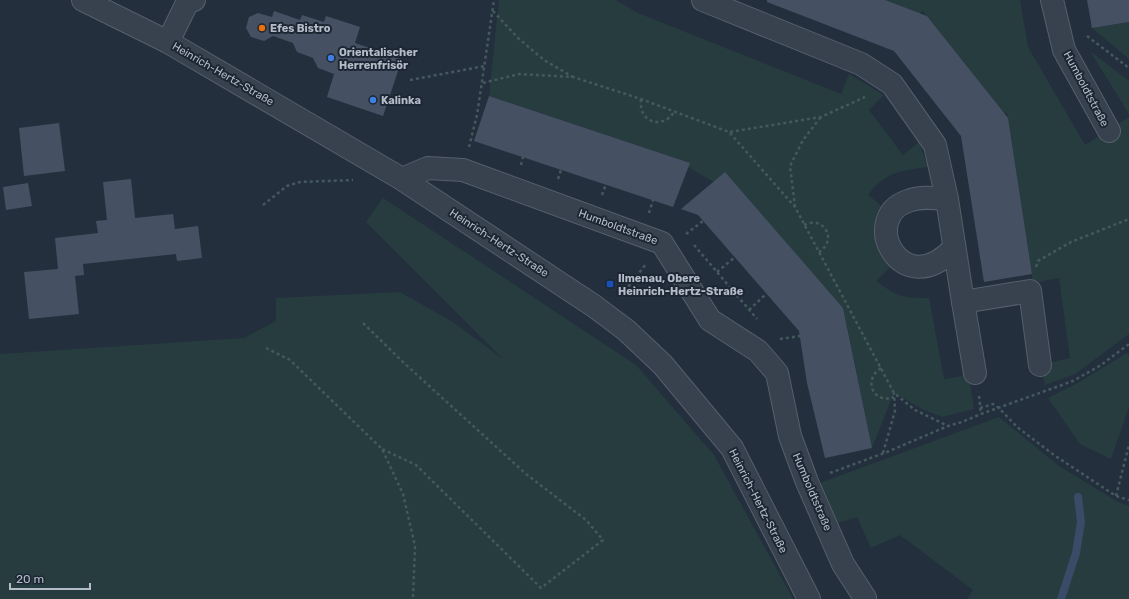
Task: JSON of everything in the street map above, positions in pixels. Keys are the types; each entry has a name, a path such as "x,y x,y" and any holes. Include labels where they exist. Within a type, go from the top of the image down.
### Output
{"street":[{"name":"Heinrich-Hertz-Straße","path":"83,0 168,42 402,179 594,306 626,330 663,365 732,448 809,599"},
{"path":"168,42 187,3 194,0"},
{"path":"703,0 861,64 892,84 935,145 947,199 975,373"},
{"name":"Humboldtstraße","path":"1052,0 1064,50 1109,130"},
{"name":"Humboldtstraße","path":"402,179 428,168 463,170 672,240 710,320 758,351 777,373 790,436 807,482 843,564 864,598 863,599"},
{"path":"947,199 917,198 897,206 890,215 886,225 886,236 889,247 896,257 906,264 917,267 929,266 940,260 954,248"},
{"path":"963,302 1030,291 1040,365"}],"path":[{"path":"476,119 494,0"},
{"path":"492,11 518,38 544,60 573,77 641,99 729,132 795,207 894,393 915,410 948,426"},
{"path":"1064,50 1086,34 1129,68"},
{"path":"410,80 485,66"},
{"path":"482,83 519,74 573,77"},
{"path":"729,132 821,117 892,84"},
{"path":"641,99 642,111 645,116 655,122 667,120 675,111"},
{"path":"795,207 790,166 803,140 821,117"},
{"path":"263,205 287,186 300,182 355,180"},
{"path":"1030,291 1034,271 1038,262 1071,242 1129,219"},
{"path":"627,289 672,240 704,221"},
{"path":"804,224 814,222 823,226 827,230 828,236 826,245 819,252"},
{"path":"672,240 695,245 759,321"},
{"path":"717,272 735,257"},
{"path":"749,310 766,294"},
{"path":"266,348 290,360 382,448 416,465 541,588 603,540 586,520 526,474 404,363 363,323"},
{"path":"777,373 774,340 800,336"},
{"path":"807,482 883,454 948,426 1073,381 1101,365 1129,344"},
{"path":"881,368 876,371 872,380 872,390 879,397 889,399 894,397"},
{"path":"883,454 895,411 894,393"},
{"path":"980,408 993,404 999,408 1017,427 1054,456 1116,496 1129,500"},
{"path":"1116,496 1129,445"},
{"path":"382,448 403,494 415,546 413,599"}],"green space":[{"path":"499,0 616,0 638,13 841,94 849,74 884,95 869,110 903,155 919,142 928,167 901,171 894,174 881,181 868,195 883,207 878,218 875,237 877,249 891,266 876,281 901,296 929,298 944,379 969,375 974,409 942,417 922,409 894,393 872,448 843,307 828,310 714,182 688,167 689,163 489,96"},
{"path":"882,0 1020,0 1028,47 1085,145 1129,117 1129,334 1075,374 1045,385 1040,365 1070,358 1059,278 1032,283 1032,274 1007,113 993,115 985,89 923,11 912,19"},
{"path":"1129,22 1129,59 1092,28"},
{"path":"1090,51 1129,81 1129,114"},
{"path":"383,198 636,365 714,455 793,599 0,599 0,354 244,338 276,321 276,298 400,292 453,322 503,359 366,222"},
{"path":"1127,353 1129,355 1129,407 1111,459 1080,444 1048,398 1078,383"},
{"path":"999,417 1059,466 1118,502 1129,506 1129,599 967,599 973,590 900,535 871,548 857,517 838,523 820,483"}],"building":[{"path":"767,0 885,0 927,16 1008,118 1032,274 984,282 961,136 894,51 767,2"},
{"path":"1087,0 1129,0 1129,22 1092,28"},
{"path":"274,11 300,20 302,15 324,22 326,16 360,27 355,43 402,59 383,116 327,97 334,74 318,68 313,58 297,52 293,43 273,36 264,41 251,37 246,28 249,17 258,13 272,17"},
{"path":"489,96 690,163 673,207 474,141"},
{"path":"59,123 65,171 24,176 19,128"},
{"path":"725,172 843,308 872,448 825,458 807,383 799,331 698,215 681,209"},
{"path":"131,179 135,218 173,214 175,229 198,226 202,258 177,261 176,254 83,264 84,275 75,276 79,314 29,319 24,272 58,269 55,238 98,233 96,221 107,220 103,182"},
{"path":"28,183 32,206 6,210 3,187"}],"waterway":[{"path":"1061,599 1076,553 1081,522 1078,497"}],"place":[{"name":"Efes Bistro","path":"262,28"},
{"name":"Orientalischer Herrenfrisör","path":"331,58"},
{"name":"Kalinka","path":"373,100"},
{"name":"Ilmenau, Obere Heinrich-Hertz-Straße","path":"610,284"}]}
